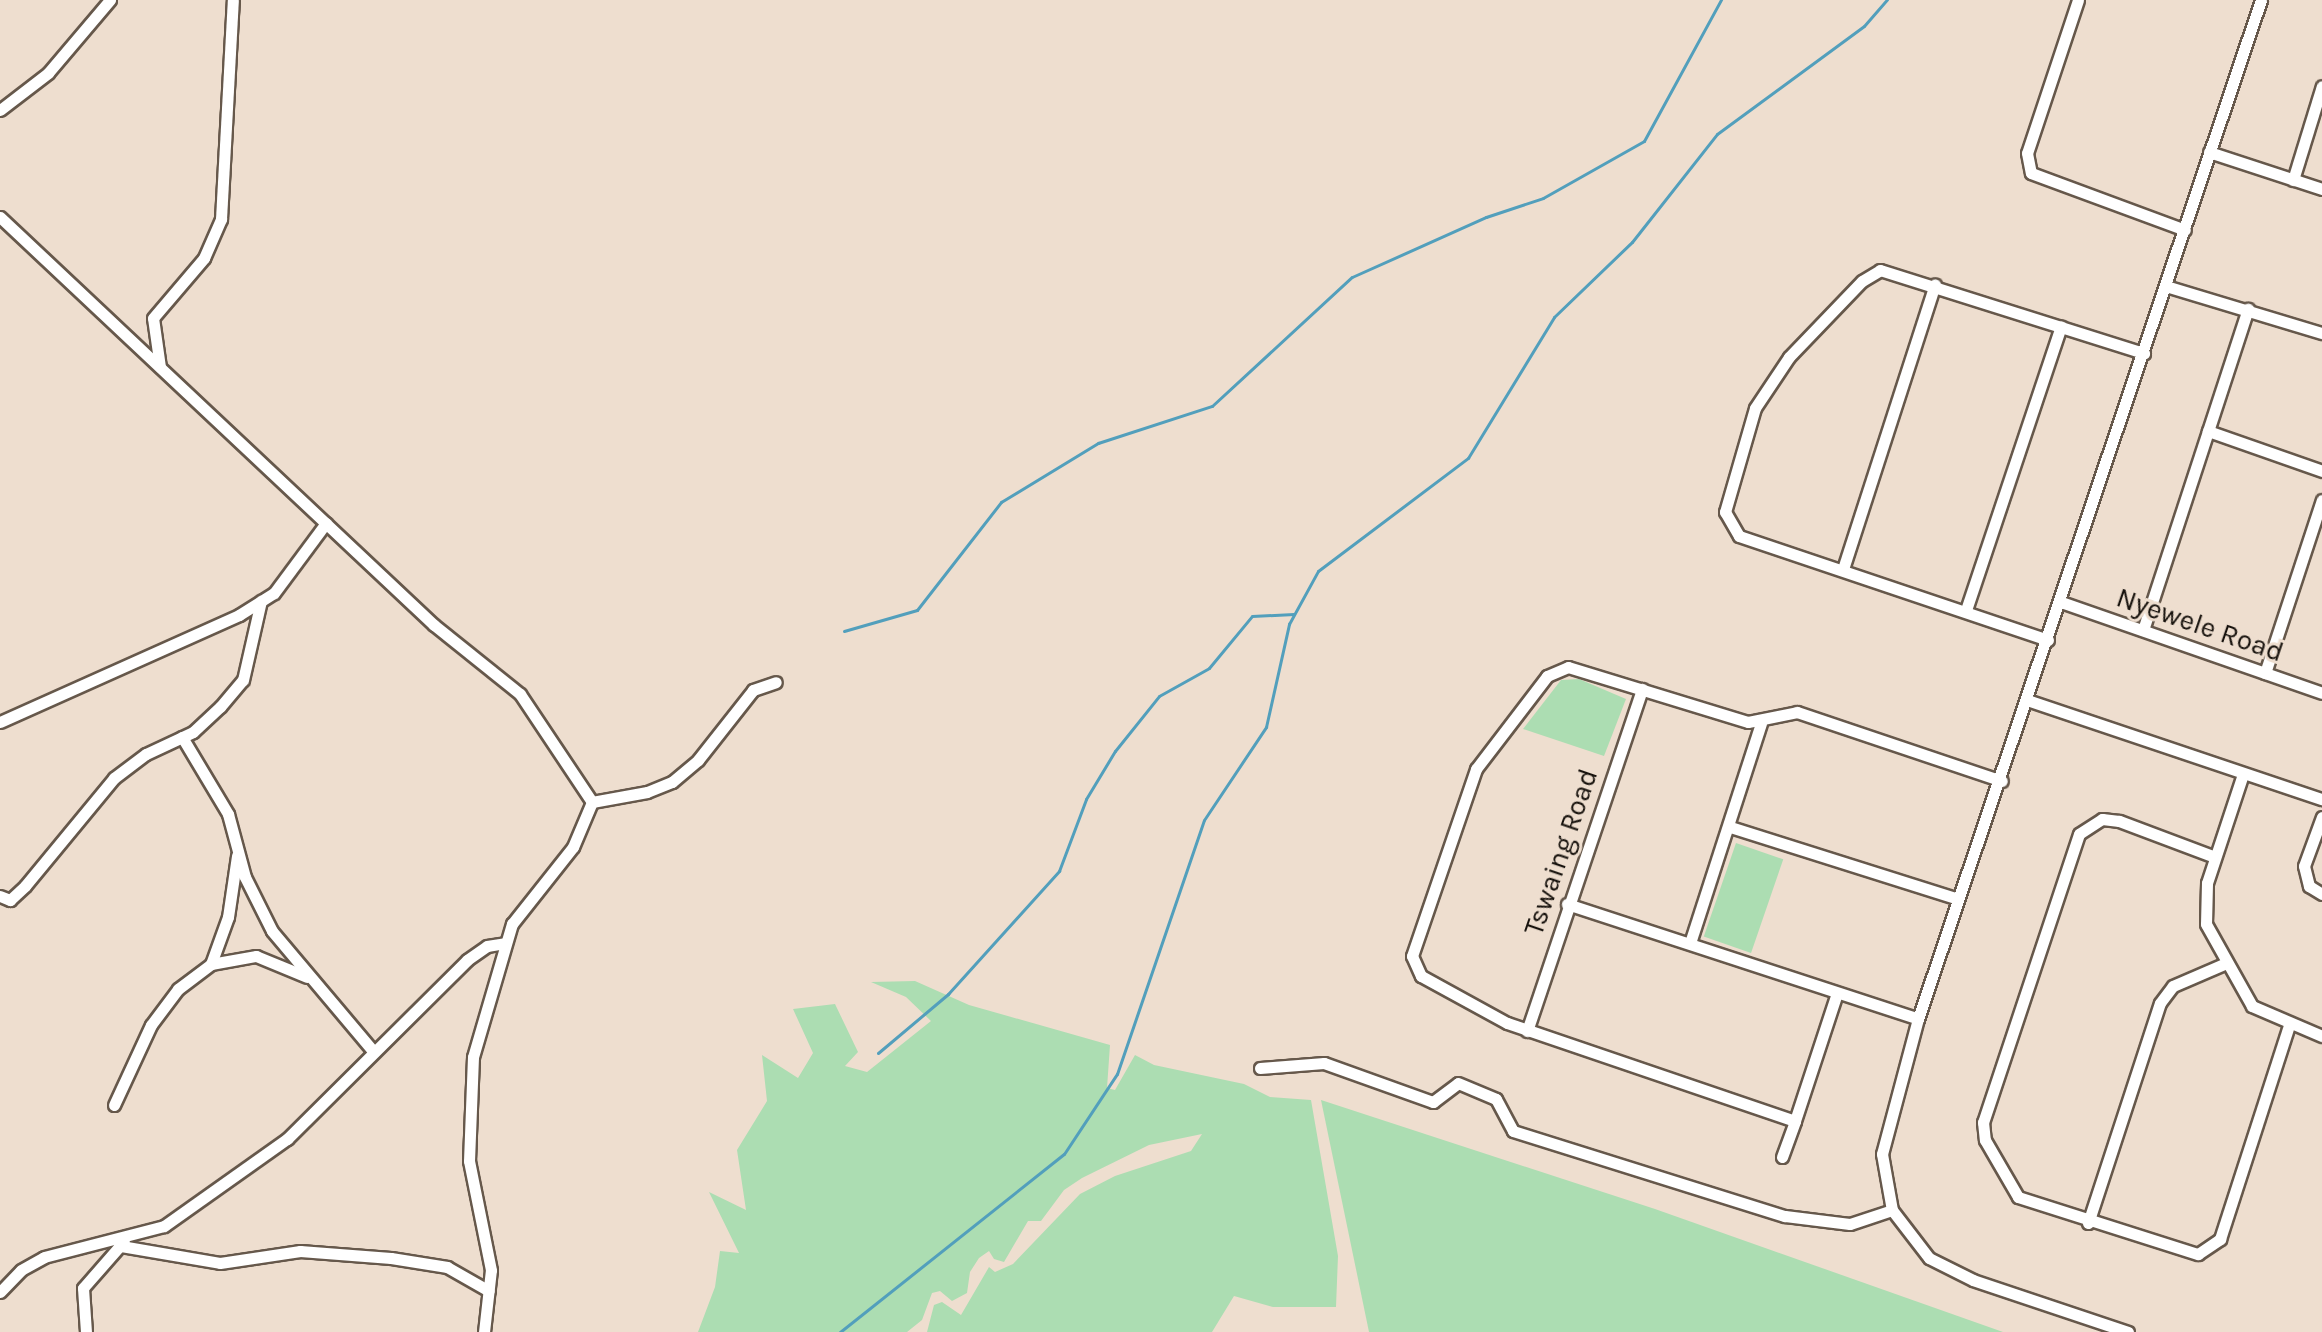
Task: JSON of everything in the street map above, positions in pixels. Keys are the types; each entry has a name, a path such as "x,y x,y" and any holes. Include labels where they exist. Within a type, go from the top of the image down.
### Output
{"street":[{"path":"0,110 48,73 110,0"},
{"path":"160,367 153,318 204,258 221,219 233,0"},
{"path":"2078,0 2027,153 2031,173 2185,230"},
{"path":"2128,1332 1950,1270 1907,1235 1892,1210 1882,1154 1918,1019 2030,701 2261,0"},
{"path":"2293,180 2322,86"},
{"path":"2209,152 2322,189"},
{"path":"0,217 434,625 520,694 592,802"},
{"path":"2048,640 1739,536 1726,521 1727,500 1755,408 1789,357 1869,275 1892,270 2144,353"},
{"path":"1843,569 1935,285"},
{"path":"2166,286 2322,333"},
{"path":"2143,630 2248,309"},
{"path":"1966,610 2061,326"},
{"path":"2208,431 2322,471"},
{"path":"2265,673 2322,500"},
{"path":"0,722 261,601 274,593 326,523"},
{"path":"0,896 10,900 25,886 114,778 146,754 202,724 243,680 261,601"},
{"name":"Nyewele Road","path":"2061,602 2322,693"},
{"path":"1795,1121 1527,1031 1421,976 1414,947 1476,769 1547,676 1574,666 1761,723 1797,712 2002,781"},
{"path":"592,802 647,792 672,782 698,760 753,690 776,682"},
{"name":"Tswaing Road","path":"1527,1031 1567,904 1642,689"},
{"path":"2030,701 2322,799"},
{"path":"1690,943 1730,827 1761,723"},
{"path":"182,737 228,814 245,877 272,931 374,1052"},
{"path":"2243,774 2215,857 2204,910 2224,964 2252,1006 2289,1025 2322,1036"},
{"path":"484,1332 489,1291 486,1229 469,1161 471,1076 512,924 573,847 592,802"},
{"path":"2322,817 2304,866 2309,886 2322,894"},
{"path":"2215,857 2102,819 2079,834 2071,847 1983,1131 2011,1192 2088,1223 2188,1253 2209,1249 2220,1239 2289,1025"},
{"path":"1730,827 1958,899"},
{"path":"211,964 228,917 238,851"},
{"path":"1567,904 1918,1019"},
{"path":"86,1332 83,1288 123,1242 164,1226 287,1139 467,960 487,946 505,943"},
{"path":"114,1105 151,1025 178,989 211,964 256,956 308,977"},
{"path":"2088,1223 2160,1003 2173,986 2224,964"},
{"path":"1782,1157 1837,993"},
{"path":"1260,1068 1324,1063 1433,1102 1458,1083 1496,1099 1513,1131 1785,1216 1850,1224 1892,1210"},
{"path":"0,1292 21,1270 44,1257 80,1244 123,1242 220,1263 291,1251 391,1258 447,1267 489,1291"}],"green space":[{"path":"1579,679 1626,699 1604,756 1523,729 1561,680"},
{"path":"1736,843 1783,859 1751,953 1704,937"},
{"path":"915,981 969,1005 1110,1045 1107,1088 1115,1090 1135,1055 1154,1065 1244,1084 1270,1097 1311,1100 1338,1256 1336,1307 1273,1307 1234,1296 1212,1332 927,1332 934,1305 942,1302 961,1315 989,1267 995,1272 1013,1264 1080,1194 1115,1176 1191,1151 1202,1134 1149,1145 1064,1190 1041,1221 1028,1221 1004,1262 994,1259 989,1251 979,1258 970,1272 967,1293 952,1301 940,1291 932,1293 922,1320 907,1332 698,1332 715,1287 720,1251 739,1253 709,1192 746,1210 737,1150 767,1101 762,1055 798,1078 813,1053 793,1009 835,1004 858,1052 845,1066 867,1072 931,1021 906,997 871,982"},
{"path":"1321,1100 1655,1209 2003,1332 1369,1332"}],"waterway":[{"path":"844,631 917,610 1001,502 1098,443 1212,406 1352,277 1486,217 1543,198 1644,141 1721,0"},
{"path":"840,1332 1064,1154 1117,1074 1204,820 1266,727 1289,624 1318,571 1468,458 1554,317 1632,242 1717,134 1864,26 1887,0"},
{"path":"878,1053 948,994 1059,871 1086,799 1115,751 1159,696 1209,668 1252,616 1294,614"}]}
